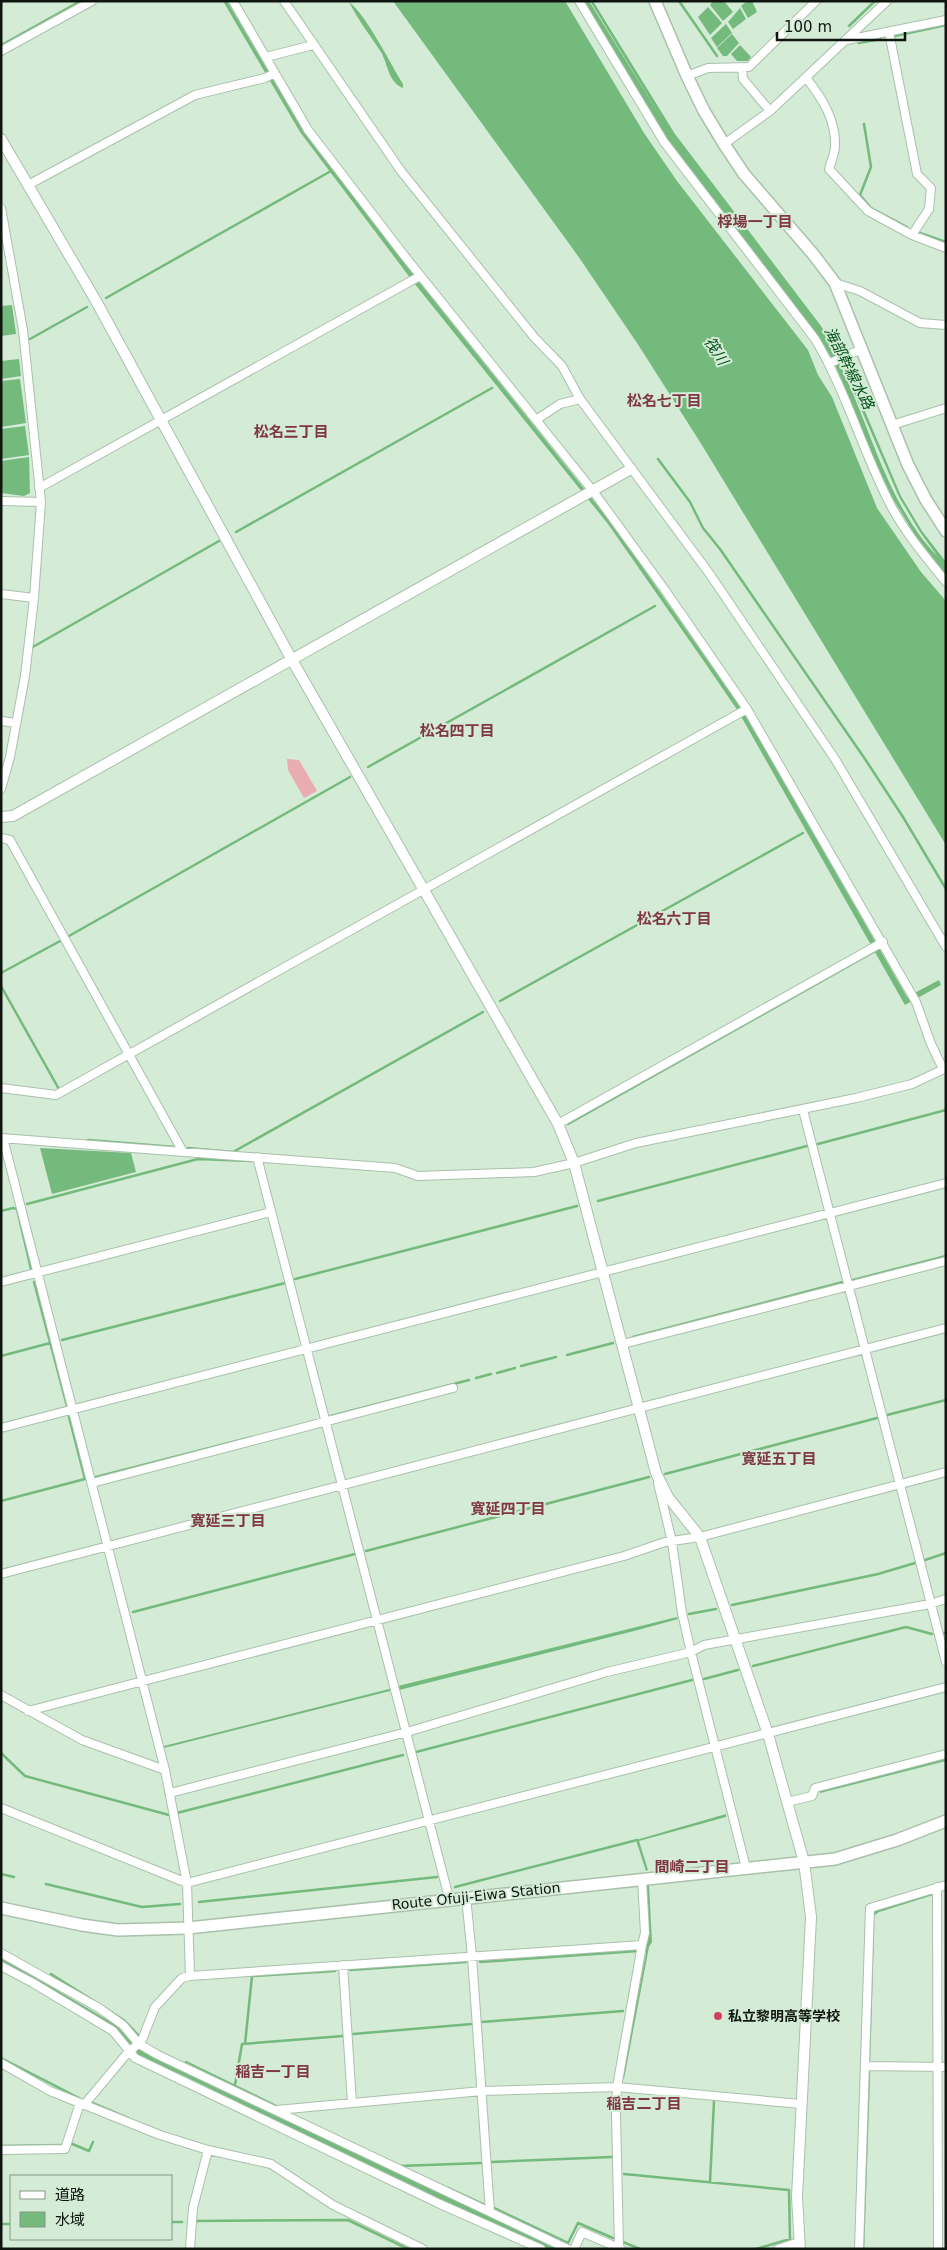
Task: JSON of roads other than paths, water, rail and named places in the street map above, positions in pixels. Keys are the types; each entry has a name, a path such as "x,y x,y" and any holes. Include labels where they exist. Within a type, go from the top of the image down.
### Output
{"main road":[{"path":"655,1 687,76 704,111 724,144 744,174 813,254 835,283 908,465 926,500 946,531"},
{"name":"Route Ofuji-Eiwa Station","path":"1,1908 82,1925 118,1930 188,1928 450,1898 804,1862 853,1855 946,1821"}],"street":[{"path":"1,51 92,1"},
{"path":"190,1976 186,1884 165,1770 109,1545 2,1138 395,1168 418,1176 534,1172 574,1163 636,1143 803,1110 912,1084 944,1069 931,1044 916,1002 878,944 743,711 665,590 589,494 536,420 417,278 308,130 271,75 266,57 233,1"},
{"path":"284,1 402,171 534,337 562,366 580,399 709,573 835,759 946,947"},
{"path":"579,1 664,142 831,362 887,499 919,549 946,582"},
{"path":"687,76 708,68 749,67 816,1"},
{"path":"724,144 770,111 848,40 887,1"},
{"path":"848,40 946,20"},
{"path":"889,32 917,174 932,188 929,209 912,235"},
{"path":"266,57 314,45"},
{"path":"742,67 743,79 770,111"},
{"path":"28,185 195,95 271,75"},
{"path":"807,78 824,100 831,121 836,146 829,169 868,211 912,235 946,248"},
{"path":"1,139 96,301 162,419 292,660 558,1124 574,1163 640,1408 672,1542 682,1613 746,1868"},
{"path":"1,208 23,330 41,502 34,598 25,676 10,757 1,790"},
{"path":"39,488 417,278"},
{"path":"835,283 860,291 920,323 946,325"},
{"path":"831,362 862,349"},
{"path":"536,420 560,404 580,399"},
{"path":"892,425 946,408"},
{"path":"1,817 13,816 631,469"},
{"path":"1,502 41,502"},
{"path":"1,594 34,598"},
{"path":"1,1088 56,1095 743,711"},
{"path":"1,721 16,723"},
{"path":"1,838 10,840 183,1152"},
{"path":"558,1124 878,944"},
{"path":"803,1110 946,1662"},
{"path":"257,1158 450,1898"},
{"path":"1,1428 946,1184"},
{"path":"1,1282 271,1212"},
{"path":"623,1344 946,1261"},
{"path":"1,1574 946,1328"},
{"path":"92,1483 454,1388"},
{"path":"28,1711 624,1556 665,1542 700,1537 946,1472"},
{"path":"656,1473 668,1497 700,1537 768,1734 804,1862 811,1917 797,2197 799,2245 778,2249"},
{"path":"170,1793 407,1732 607,1672 691,1652 704,1645 930,1604 946,1599"},
{"path":"1,1808 186,1884 946,1687"},
{"path":"1,1695 82,1740 165,1770"},
{"path":"787,1802 812,1796 815,1788 946,1754"},
{"path":"574,2249 582,2232 620,2248 616,2115 617,2087 645,1933 642,1879"},
{"path":"859,2249 870,1908 946,1884"},
{"path":"937,1887 942,2066 938,2249"},
{"path":"466,1897 472,1956 490,2212"},
{"path":"1,2150 65,2149 82,2104 139,2044 155,2007 182,1978 472,1956 641,1949"},
{"path":"1,1953 99,2008 123,2025 139,2044 158,2056 568,2249"},
{"path":"1,1966 113,2031 135,2058 440,2204 541,2249"},
{"path":"343,1966 352,2103"},
{"path":"1,2063 50,2091 160,2135 208,2150 271,2164 334,2205 423,2249"},
{"path":"865,2066 942,2066"},
{"path":"275,2110 482,2091 617,2087 801,2104"},
{"path":"190,2249 193,2208 208,2150"}],"water":[{"path":"78,1 85,1 1,49 1,44"},
{"path":"223,1 227,1 304,132 424,288 613,525 745,714 907,997 939,980 941,985 905,1005 738,711 608,524 414,283 300,132"},
{"name":"筏川","path":"393,1 565,1 644,133 677,181 808,350 818,375 832,397 877,508 921,572 946,601 946,845 700,442 639,346 578,256"},
{"path":"584,1 589,1 667,127 590,1 593,1 675,134 821,326 847,369 901,496 922,531 946,562 946,575 915,535 893,499 870,451 834,362 813,329 667,138","holes":["826,339 840,360 899,497 938,557 918,533 888,480 853,394"]},
{"path":"713,1 724,1 733,12 723,21 710,5"},
{"path":"747,1 752,1 757,12 748,18 741,6"},
{"path":"349,2 356,8 370,28 403,84 403,88 394,82 381,52"},
{"path":"708,7 722,23 710,35 698,17"},
{"path":"740,8 746,19 733,29 728,22"},
{"path":"726,24 732,33 717,47 711,38"},
{"path":"732,34 739,43 727,56 723,56 717,48"},
{"path":"740,45 751,57 748,61 737,61 731,54"},
{"path":"12,305 16,334 1,336 1,306"},
{"path":"19,359 21,376 1,379 1,361"},
{"path":"20,379 26,423 1,427 1,381"},
{"path":"25,426 29,455 1,459 1,429"},
{"path":"29,457 30,493 24,496 1,493 1,461"},
{"path":"40,1148 131,1153 136,1172 52,1194"},
{"path":"677,1617 678,1619 638,1630 399,1690 398,1686"},
{"path":"393,1688 394,1690 164,1748 164,1746"},
{"path":"946,1757 946,1761 820,1793 819,1789"},
{"path":"726,1814 726,1817 639,1841 648,1870 646,1871 636,1840"},
{"path":"646,1885 649,1885 652,1942 649,1947 624,2079 622,2079 646,1953 644,1952"},
{"path":"1,1957 116,2025 138,2049 149,2055 559,2249 547,2249 438,2199 186,2077 141,2058 118,2032 1,1963"}],"waterway":[{"path":"679,1 717,56"},
{"path":"849,26 875,1"},
{"path":"895,36 946,25"},
{"path":"859,43 881,39"},
{"path":"864,124 871,167 860,195 871,208 907,227"},
{"path":"106,298 331,171"},
{"path":"917,232 946,242"},
{"path":"30,339 87,307"},
{"path":"236,532 492,388"},
{"path":"658,459 690,502 703,528 720,549 865,759 903,817 946,889"},
{"path":"31,648 219,541"},
{"path":"368,767 655,606"},
{"path":"69,936 350,777"},
{"path":"500,1001 803,833"},
{"path":"1,973 62,940"},
{"path":"568,1124 877,950"},
{"path":"1,986 60,1091"},
{"path":"188,1148 233,1152 483,1012"},
{"path":"818,1144 946,1110"},
{"path":"88,1140 175,1147"},
{"path":"598,1201 807,1146"},
{"path":"27,1204 198,1159 252,1161"},
{"path":"295,1279 577,1206"},
{"path":"1,1211 17,1209 31,1269"},
{"path":"853,1280 946,1256"},
{"path":"34,1282 67,1406"},
{"path":"633,1337 843,1282"},
{"path":"62,1340 285,1283"},
{"path":"1,1356 50,1343"},
{"path":"567,1355 613,1343"},
{"path":"521,1366 556,1357"},
{"path":"497,1373 515,1368"},
{"path":"476,1378 491,1374"},
{"path":"331,1416 469,1380"},
{"path":"887,1415 946,1400"},
{"path":"1,1501 85,1479 69,1417"},
{"path":"665,1474 877,1418"},
{"path":"96,1477 252,1437"},
{"path":"366,1551 649,1477"},
{"path":"925,1560 946,1553"},
{"path":"133,1612 355,1554"},
{"path":"732,1605 878,1574 915,1563"},
{"path":"689,1614 716,1609"},
{"path":"753,1666 906,1627 932,1634"},
{"path":"704,1679 738,1670"},
{"path":"416,1752 692,1680"},
{"path":"1,1753 25,1776 169,1815"},
{"path":"177,1813 403,1755"},
{"path":"455,1887 637,1840"},
{"path":"1,1874 14,1877"},
{"path":"199,1902 437,1877"},
{"path":"46,1884 142,1907 180,1904"},
{"path":"873,1915 878,1911 932,1894"},
{"path":"869,2061 873,1926"},
{"path":"480,1962 638,1951"},
{"path":"350,1970 466,1962"},
{"path":"245,2044 252,1976 335,1971"},
{"path":"51,1974 94,2001"},
{"path":"105,2008 125,2021 139,2036"},
{"path":"482,2022 623,2011"},
{"path":"353,2034 472,2024"},
{"path":"235,2085 242,2044 343,2036"},
{"path":"1,2058 79,2098"},
{"path":"186,2062 276,2106"},
{"path":"863,2249 869,2072"},
{"path":"710,2182 714,2101"},
{"path":"90,2102 128,2118"},
{"path":"70,2143 89,2151 93,2142"},
{"path":"1,2146 64,2145"},
{"path":"491,2162 612,2157"},
{"path":"399,2166 482,2163"},
{"path":"624,2174 789,2190 790,2239 756,2249"},
{"path":"448,2188 487,2206"},
{"path":"494,2208 568,2243 578,2223 613,2238"},
{"path":"196,2221 348,2220 408,2249"},
{"path":"172,2222 182,2222"},
{"path":"1,2224 10,2224"},
{"path":"623,2242 640,2249"}],"place":[{"name":"私立黎明高等学校","path":"718,2016"}],"district":[{"name":"桴場一丁目","path":"755,222"},
{"name":"松名七丁目","path":"664,401"},
{"name":"松名三丁目","path":"291,432"},
{"name":"松名四丁目","path":"457,731"},
{"name":"松名六丁目","path":"674,919"},
{"name":"寛延五丁目","path":"779,1459"},
{"name":"寛延四丁目","path":"508,1509"},
{"name":"寛延三丁目","path":"228,1521"},
{"name":"間崎二丁目","path":"692,1867"},
{"name":"稲吉一丁目","path":"273,2072"},
{"name":"稲吉二丁目","path":"644,2104"}],"water label":[{"name":"海部幹線水路","path":"849,368"}]}
